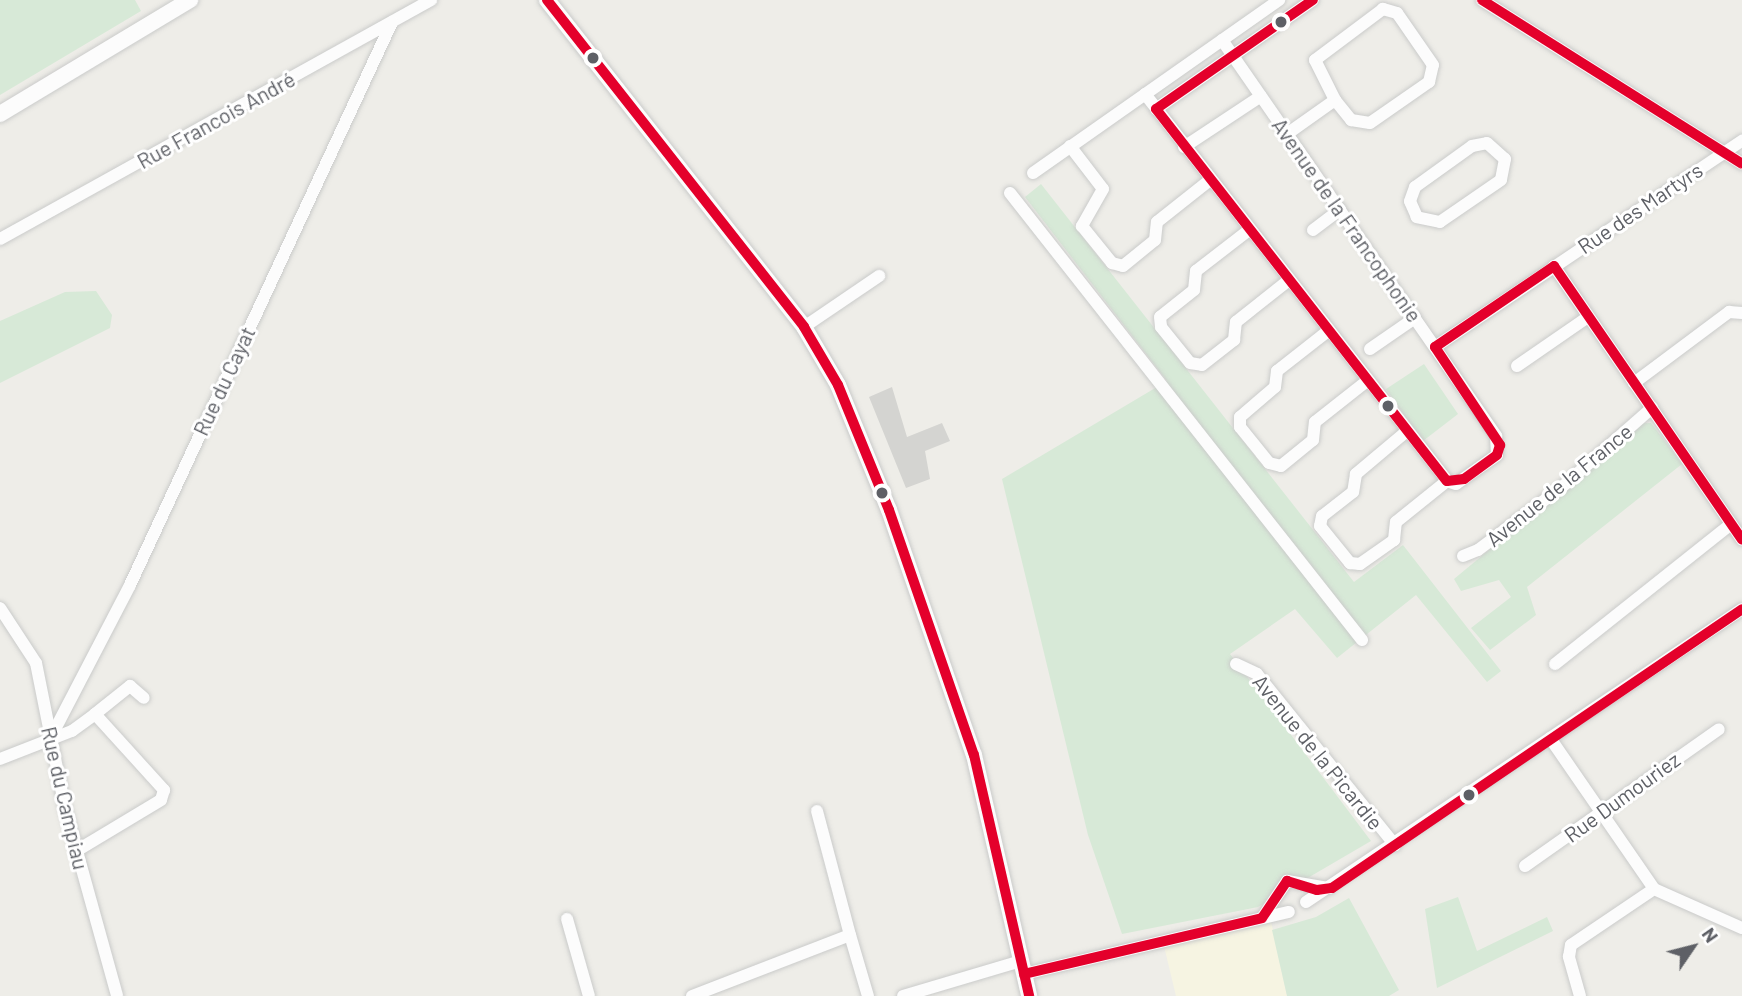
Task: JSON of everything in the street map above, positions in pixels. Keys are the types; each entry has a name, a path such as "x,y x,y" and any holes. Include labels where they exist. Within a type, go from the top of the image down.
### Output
{"street":[{"path":"0,114 190,0"},
{"name":"Rue Francois André","path":"0,239 431,0"},
{"path":"547,0 804,327 857,430 935,640 974,755 1029,996"},
{"path":"1033,173 1279,0"},
{"path":"1156,108 1313,0"},
{"path":"1482,0 1742,164"},
{"path":"1383,9 1397,13 1433,65 1429,82 1360,125 1335,100 1315,60 1383,9"},
{"name":"Rue du Cayat","path":"51,737 130,585 392,22"},
{"name":"Avenue de la Francophonie","path":"1223,40 1496,436 1497,455 1456,484 1447,481"},
{"path":"1145,94 1447,481 1396,522 1394,540 1360,564 1350,563 1320,526 1322,516 1353,492 1356,474 1407,431"},
{"path":"1184,147 1261,96"},
{"path":"1287,134 1335,100"},
{"name":"Rue des Martyrs","path":"1435,347 1742,141"},
{"path":"1070,146 1103,189 1082,226 1112,263 1123,266 1155,240 1157,222 1210,180"},
{"path":"1472,146 1495,146 1505,159 1503,177 1452,215 1436,223 1417,217 1410,201 1415,187 1472,146"},
{"path":"1010,192 1362,640"},
{"path":"1313,230 1340,211"},
{"path":"1249,230 1196,271 1194,290 1160,317 1161,327 1190,363 1202,365 1234,340 1236,321 1289,280"},
{"path":"1554,266 1741,537"},
{"path":"804,327 879,276"},
{"path":"1634,383 1729,312 1742,313"},
{"path":"1517,366 1588,317"},
{"path":"1370,349 1415,318"},
{"path":"1328,331 1277,371 1275,387 1240,417 1240,427 1269,463 1281,466 1313,440 1315,422 1367,380"},
{"name":"Avenue de la France","path":"1463,556 1479,550 1562,487 1652,408"},
{"path":"1555,664 1731,524"},
{"name":"Rue du Campiau","path":"0,608 36,663 76,851 117,996"},
{"path":"903,996 1289,912 1332,888 1742,609"},
{"name":"Avenue de la Picardie","path":"1236,664 1256,674 1395,845"},
{"path":"0,759 51,737 72,732 130,687 144,698"},
{"path":"76,851 166,795 95,714"},
{"name":"Rue Dumouriez","path":"1525,866 1719,729"},
{"path":"1550,738 1654,889 1742,928"},
{"path":"817,811 868,996"},
{"path":"1262,918 1283,883 1301,884 1317,890 1332,888"},
{"path":"1301,884 1306,902"},
{"path":"1580,996 1569,957 1576,941 1654,889"},
{"path":"1276,896 1289,912"},
{"path":"567,919 589,996"},
{"path":"692,996 850,935"}],"shaded area":[{"path":"1270,916 1287,996 1176,996 1163,942"}],"green space":[{"path":"0,0 135,0 141,11 0,95"},
{"path":"1041,184 1354,582 1403,545 1501,671 1487,682 1416,595 1337,658 1295,609 1230,654 1371,841 1258,907 1122,934 1088,835 1002,479 1167,381 1025,197"},
{"path":"96,291 112,315 110,328 0,383 0,321 65,292"},
{"path":"1424,364 1458,414 1423,441 1386,389"},
{"path":"1642,423 1651,423 1682,464 1527,587 1536,615 1490,650 1471,628 1511,597 1499,580 1461,591 1454,579"},
{"path":"1458,897 1477,951 1547,917 1553,931 1437,988 1425,909"},
{"path":"1349,898 1399,990 1389,996 1287,996 1272,930 1316,917"}],"building":[{"path":"892,387 907,437 942,423 950,441 925,451 930,479 906,488 869,397"}],"transit line":[{"path":"547,0 804,327 838,385 889,510 974,755 1029,996"},
{"path":"1156,109 1313,0"},
{"path":"1482,0 1742,164"},
{"path":"1156,109 1447,481"},
{"path":"1554,266 1742,540"},
{"path":"1435,347 1554,266"},
{"path":"1435,347 1500,445 1497,455 1464,479 1447,481"},
{"path":"1024,974 1262,918 1287,881 1317,890 1332,888 1742,609"}]}
